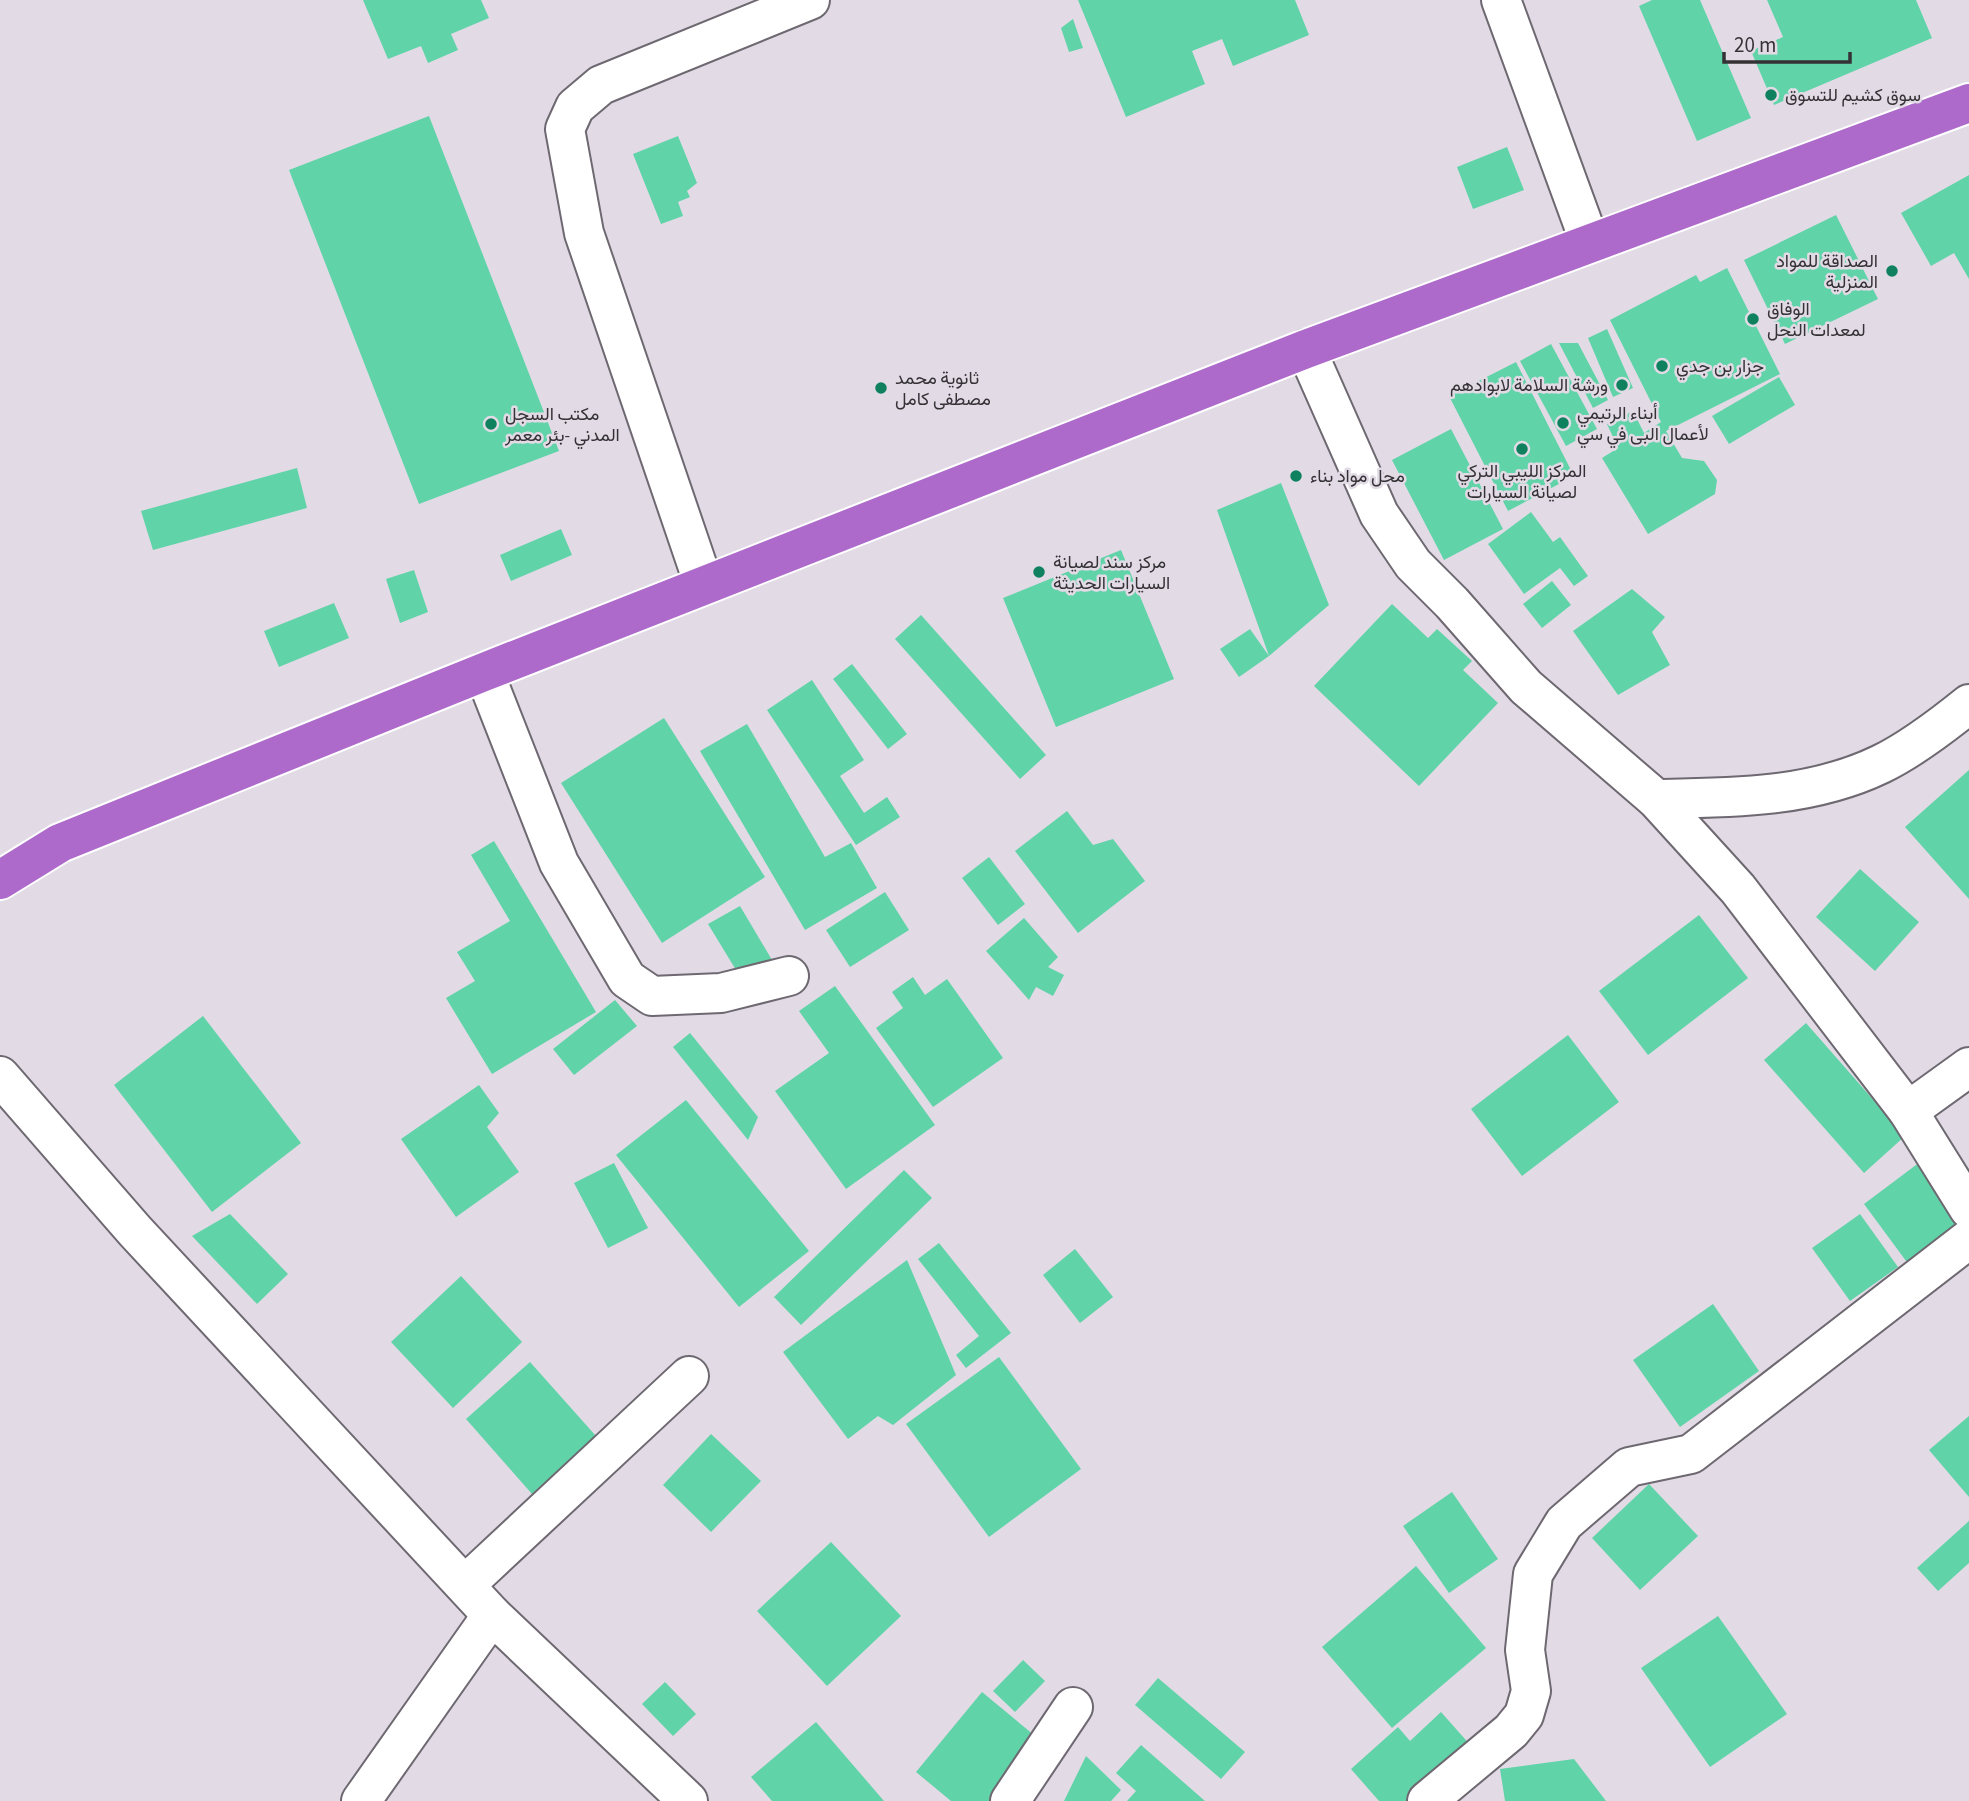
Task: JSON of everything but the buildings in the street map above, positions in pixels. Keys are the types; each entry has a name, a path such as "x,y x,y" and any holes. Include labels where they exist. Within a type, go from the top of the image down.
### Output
{"highway":[{"path":"0,880 60,843 704,585 1306,349 1969,103"},
{"path":"0,849 60,843"}],"street":[{"path":"704,585 584,233 565,129 575,107 601,85 810,0"},
{"path":"1501,0 1590,243"},
{"path":"1306,349 1379,514 1413,564 1452,603 1526,687 1656,799 1738,889 1908,1111 1969,1209"},
{"path":"484,672 559,863 627,979 652,996 721,993 789,976"},
{"path":"1656,799 1736,799 1811,788 1881,764 1969,704"},
{"path":"1908,1111 1969,1067"},
{"path":"0,1076 135,1231 492,1615 688,1801"},
{"path":"1427,1801 1511,1731 1524,1715 1531,1691 1525,1650 1533,1574 1564,1524 1629,1467 1691,1454 1969,1239"},
{"path":"466,1584 689,1376"},
{"path":"361,1801 492,1615"},
{"path":"1010,1801 1073,1707"}],"place":[{"name":"سوق كشيم للتسوق","path":"1771,95"},
{"name":"الصداقة للمواد المنزلية","path":"1892,271"},
{"name":"الوفاق لمعدات النحل","path":"1753,319"},
{"name":"جزار بن جدي","path":"1662,366"},
{"name":"ورشة السلامة لابوادهم","path":"1622,385"},
{"name":"ثانوية محمد مصطفى كامل","path":"881,388"},
{"name":"أبناء الرتيمي لأعمال البى في سي","path":"1563,423"},
{"name":"مكتب السجل المدني -بئر معمر","path":"491,424"},
{"name":"المركز الليبي التركي لصيانة السيارات","path":"1522,449"},
{"name":"محل مواد بناء","path":"1296,476"},
{"name":"مركز سند لصيانة السيارات الحديثة","path":"1039,572"}]}
